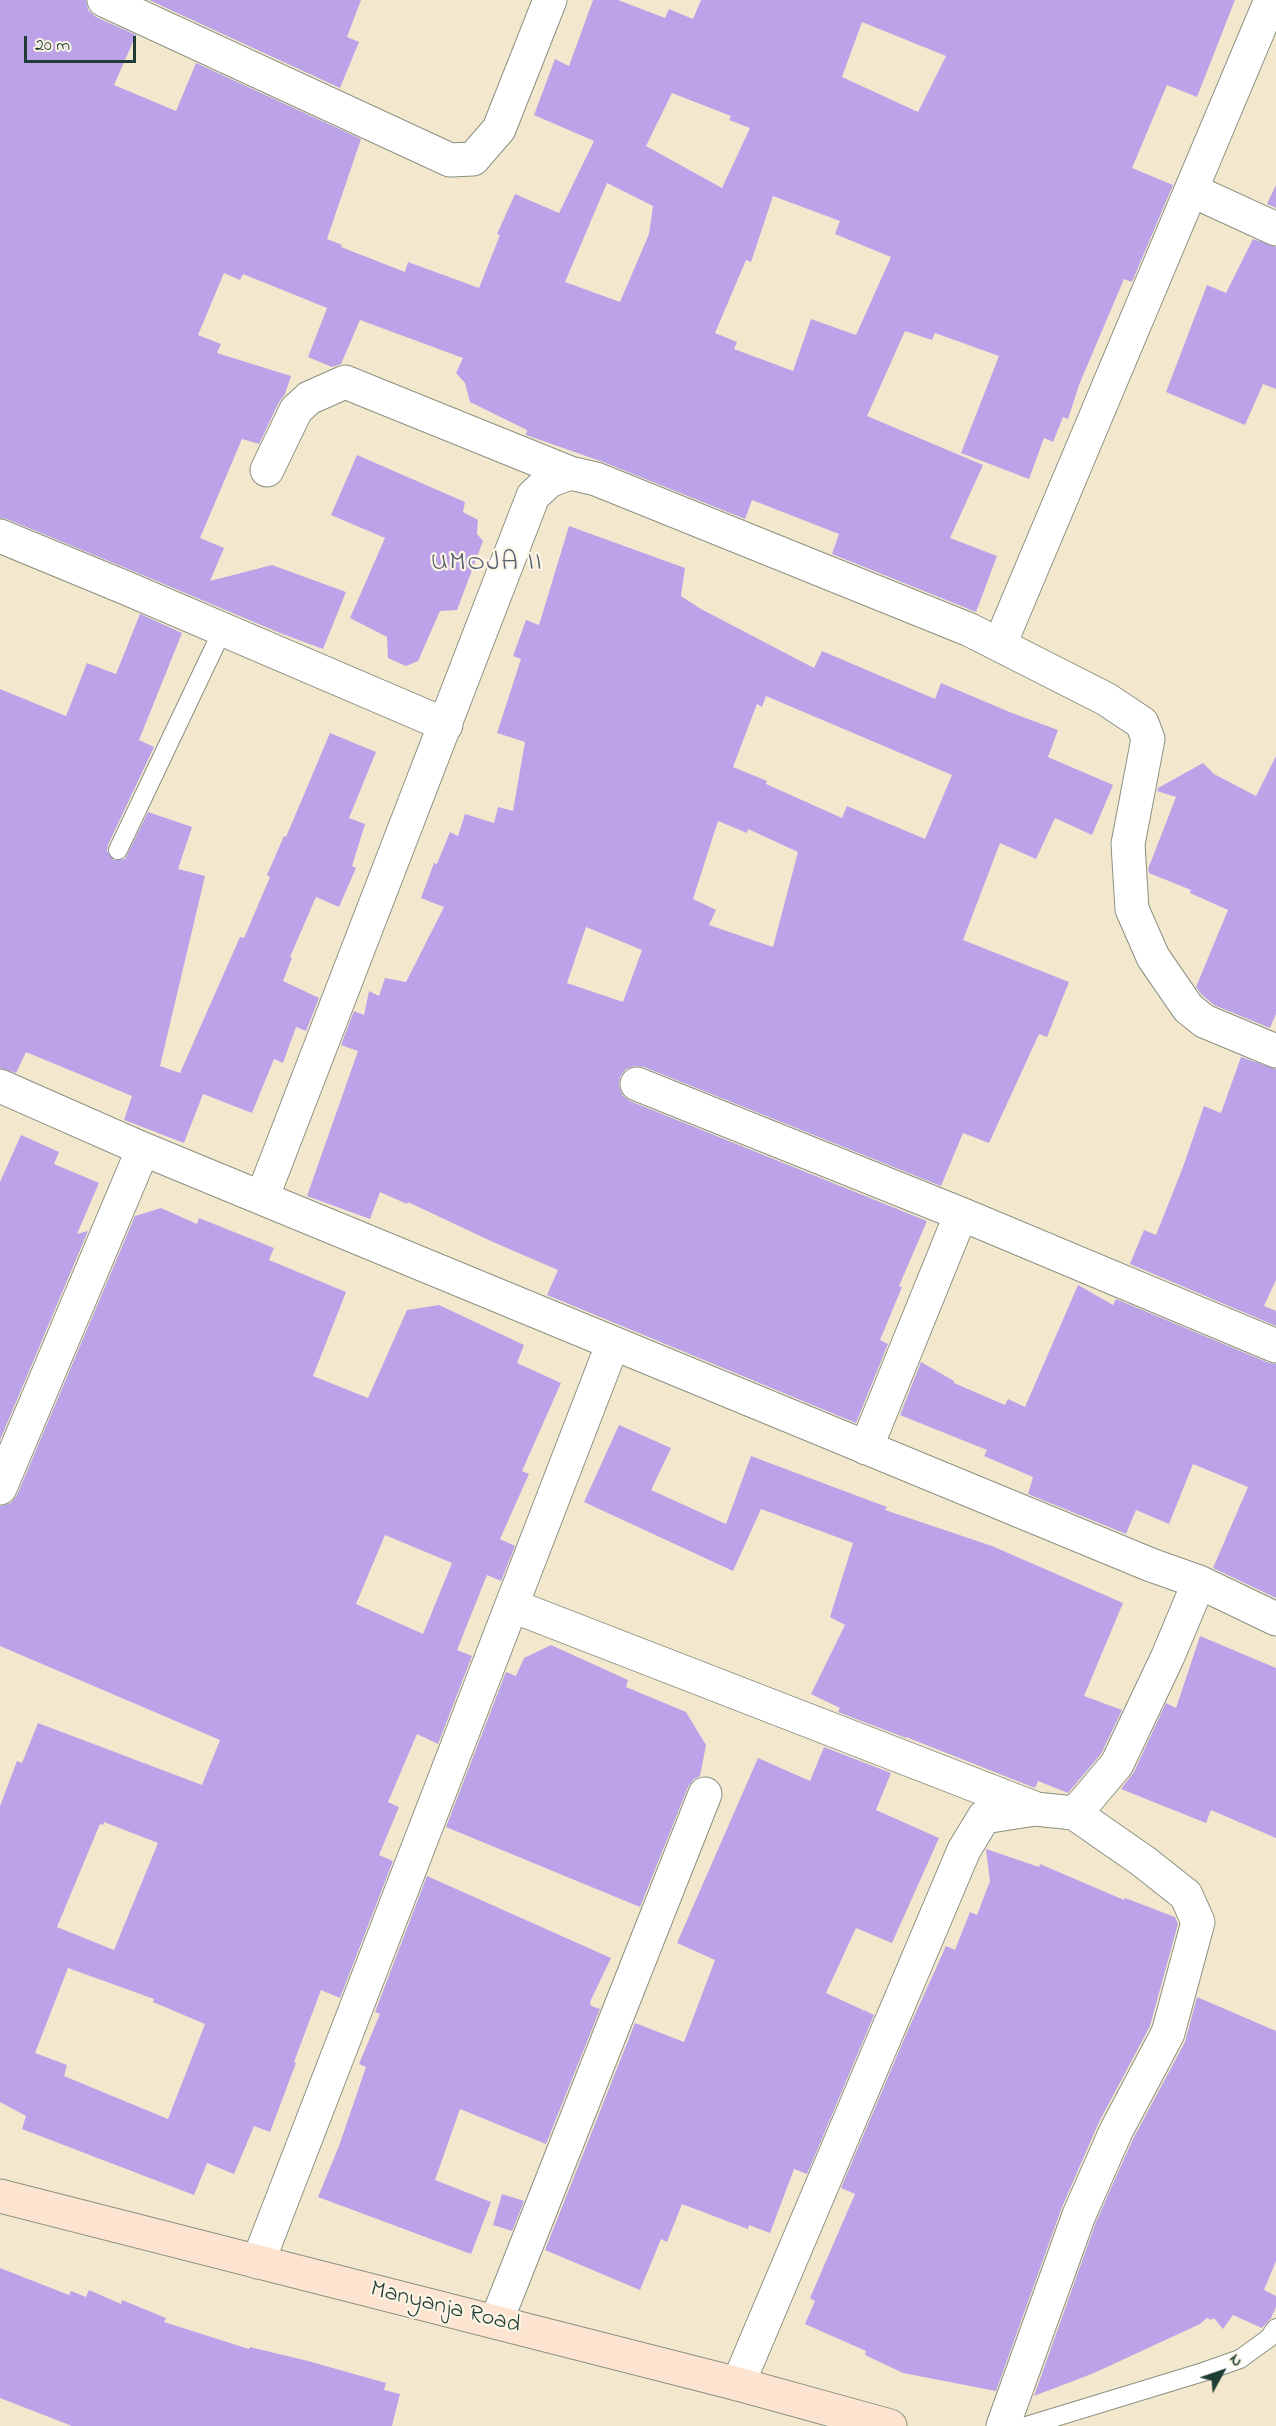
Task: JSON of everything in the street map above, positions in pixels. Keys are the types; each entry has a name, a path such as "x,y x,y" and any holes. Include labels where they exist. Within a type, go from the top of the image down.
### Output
{"main road":[{"name":"Manyanja Road","path":"0,2196 738,2384 890,2426"}],"street":[{"path":"104,0 450,160 473,159 499,129 549,0"},
{"path":"1000,644 1271,0"},
{"path":"1191,190 1276,229"},
{"path":"267,470 296,410 309,398 345,382 570,473 596,479 970,630 1106,699 1142,723 1148,739 1128,844 1132,909 1153,957 1188,1008 1204,1021 1276,1051"},
{"path":"262,1198 533,496 549,481 570,473"},
{"path":"0,536 446,725"},
{"path":"637,1084 961,1214 1276,1346"},
{"path":"0,1086 143,1149 1150,1565 1199,1582 1276,1619"},
{"path":"0,1488 143,1149"},
{"path":"866,1448 961,1214"},
{"path":"258,2262 613,1343"},
{"path":"1074,1813 1117,1764 1168,1656 1199,1582"},
{"path":"513,1606 1035,1809"},
{"path":"496,2322 705,1794"},
{"path":"738,2384 964,1850 984,1816 1035,1809 1074,1813 1186,1894 1198,1922 1168,2033 1116,2131 1079,2215 1003,2426"}],"lane":[{"path":"118,850 223,629"},
{"path":"1026,2426 1240,2359 1269,2338 1276,2328"}],"building":[{"path":"0,0 86,0 88,10 96,17 136,35 114,85 176,111 196,63 361,139 327,239 342,245 341,247 405,272 408,262 479,288 500,235 497,234 515,194 559,213 594,141 534,115 555,59 569,66 593,0 618,0 665,18 669,9 693,19 701,0 1235,0 1197,97 1167,85 1132,168 1173,185 1132,282 1124,279 1079,385 1068,419 1063,417 1053,442 1044,438 1029,479 961,453 999,356 935,333 932,340 905,331 867,416 983,465 950,538 997,556 976,612 832,554 839,534 752,500 745,519 603,462 526,435 527,430 470,402 465,383 456,373 463,358 360,320 341,364 332,367 308,357 327,308 243,274 240,280 224,273 198,335 221,344 217,353 291,376 285,394 259,444 242,439 200,538 224,548 210,581 272,565 346,592 323,649 0,518","holes":["862,22 946,56 918,112 842,77","672,93 731,116 729,120 750,128 722,188 646,146","607,183 653,206 649,234 620,302 565,282","773,196 840,221 835,234 891,257 856,335 811,319 793,371 734,349 737,342 715,333 746,260 751,262"]},
{"path":"149,0 361,0 347,37 359,42 340,88"},
{"path":"1276,185 1276,208 1267,204"},
{"path":"1253,239 1276,247 1276,389 1263,384 1245,425 1166,392 1207,285 1226,293"},
{"path":"357,455 465,502 463,512 478,520 477,534 483,541 457,610 440,611 418,661 406,666 388,658 387,637 350,618 385,538 331,515"},
{"path":"569,526 685,568 681,596 701,609 814,668 822,651 935,699 941,683 1058,730 1048,757 1113,785 1092,835 1055,818 1036,859 1000,843 963,940 1069,982 1047,1037 1039,1034 989,1143 963,1133 941,1186 644,1067 634,1066 625,1070 620,1077 619,1087 623,1096 630,1101 927,1221 899,1286 902,1287 880,1340 888,1344 856,1423 547,1295 558,1270 408,1202 407,1204 380,1192 370,1219 307,1196 358,1051 341,1045 354,1011 364,1015 369,991 379,996 385,978 406,982 444,907 421,898 434,863 437,864 450,832 458,836 465,814 494,823 498,807 513,811 525,742 497,733 521,659 513,656 526,620 539,625","holes":["766,696 952,775 925,839 847,806 842,818 733,767 757,704 762,707","718,821 747,833 748,829 798,852 773,947 709,925 716,910 693,899","586,927 642,950 623,1002 567,983"]},
{"path":"140,614 182,633 139,740 154,747 107,851 114,860 125,859 148,812 192,827 178,869 205,876 160,1066 180,1073 240,937 244,938 270,877 267,875 284,836 286,837 330,733 376,752 349,818 365,824 352,866 356,868 339,907 316,897 290,957 292,958 283,981 319,998 306,1031 296,1027 283,1063 274,1059 252,1113 203,1094 184,1143 124,1120 132,1096 26,1052 16,1073 0,1068 0,689 66,716 87,663 116,674"},
{"path":"1276,756 1276,1014 1270,1028 1214,1005 1196,987 1228,910 1190,893 1191,890 1149,873 1148,869 1176,797 1157,791 1158,788 1203,763 1214,774 1256,796"},
{"path":"1241,1057 1276,1069 1276,1280 1264,1306 1276,1311 1276,1326 1130,1264 1144,1230 1156,1235 1204,1106 1221,1113"},
{"path":"21,1135 59,1152 54,1164 99,1183 77,1234 88,1231 0,1440 0,1182"},
{"path":"161,1208 197,1224 199,1218 274,1248 269,1260 346,1292 313,1376 368,1398 407,1310 439,1305 524,1345 517,1363 561,1383 522,1471 529,1474 500,1539 515,1546 501,1581 487,1575 457,1650 472,1656 438,1744 417,1734 388,1802 399,1807 379,1855 393,1861 340,1998 321,1990 270,2132 254,2126 234,2174 207,2163 194,2195 22,2129 26,2116 0,2102 0,1806 17,1761 22,1763 38,1723 202,1785 220,1740 0,1646 0,1506 11,1503 17,1495 135,1216","holes":["385,1535 452,1563 423,1634 356,1604","104,1822 158,1843 114,1950 57,1927 100,1824 103,1825","68,1968 154,1999 153,2002 205,2024 168,2119 64,2076 67,2065 35,2053"]},
{"path":"1078,1285 1113,1305 1116,1299 1276,1364 1276,1598 1213,1568 1248,1487 1193,1464 1169,1524 1136,1510 1126,1534 1028,1494 1033,1477 984,1456 987,1450 900,1415 921,1362 954,1383 1005,1405 1008,1399 1025,1407"},
{"path":"619,1425 671,1448 651,1490 726,1524 751,1456 887,1507 885,1510 992,1546 1123,1603 1084,1696 1122,1710 1101,1754 1068,1793 1038,1781 1035,1788 838,1712 840,1708 811,1694 845,1625 830,1617 853,1543 761,1509 733,1571 584,1502"},
{"path":"1200,1636 1276,1668 1276,1838 1211,1810 1206,1823 1121,1789 1134,1772 1166,1703 1176,1708"},
{"path":"551,1645 628,1680 626,1687 686,1712 706,1745 700,1776 688,1787 640,1907 446,1827 506,1672 516,1676 524,1658"},
{"path":"824,1747 891,1773 876,1810 939,1838 892,1943 856,1928 826,1993 863,2010 862,2012 864,2010 874,2015 807,2174 794,2169 770,2233 749,2225 748,2229 682,2204 667,2242 661,2239 640,2290 545,2250 635,2023 684,2042 715,1960 677,1943 758,1758 810,1781"},
{"path":"986,1849 1039,1867 1040,1864 1124,1900 1125,1898 1175,1917 1178,1924 1150,2026 1099,2122 1062,2207 996,2391 903,2373 865,2355 866,2351 805,2324 815,2301 810,2298 855,2194 841,2188 946,1946 955,1950 970,1912 977,1915 990,1881"},
{"path":"427,1876 611,1958 590,2002 591,2006 600,2009 546,2144 460,2109 435,2180 491,2202 471,2254 318,2197 339,2146 366,2067 359,2064 380,2014 375,2012"},
{"path":"1197,1997 1276,2031 1276,2261 1264,2290 1276,2296 1276,2307 1271,2318 1262,2328 1233,2315 1223,2329 1214,2318 1211,2320 1207,2318 1200,2324 1094,2373 1034,2396 1096,2222 1133,2139 1185,2042"},
{"path":"502,2194 524,2201 512,2231 493,2225"},
{"path":"0,2268 69,2295 71,2291 86,2297 89,2290 121,2304 122,2300 166,2318 164,2322 249,2349 250,2347 308,2361 386,2383 384,2390 400,2394 392,2426 72,2426 0,2398"}],"district":[{"name":"UMOJA II","path":"487,565"}]}
